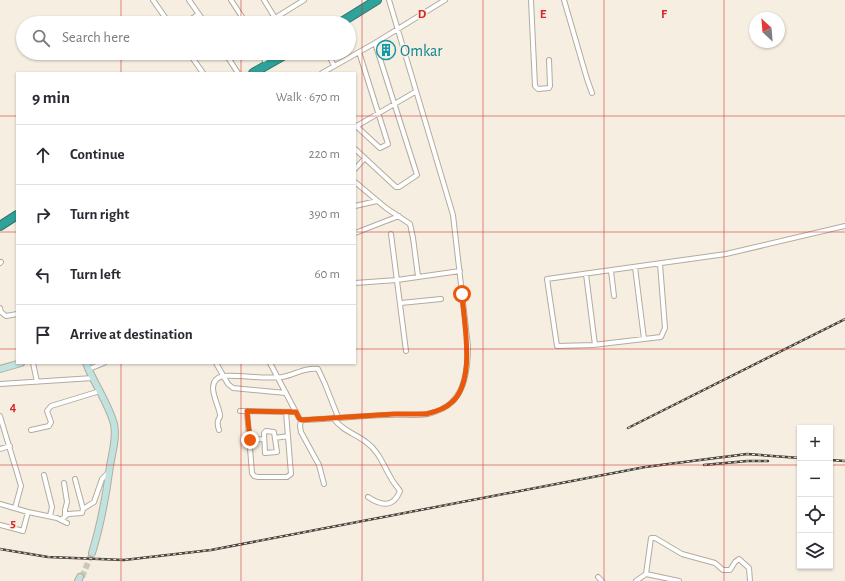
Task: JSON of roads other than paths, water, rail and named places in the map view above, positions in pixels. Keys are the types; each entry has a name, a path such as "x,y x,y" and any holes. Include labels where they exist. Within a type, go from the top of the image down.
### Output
{"highway":[{"path":"351,16 377,0"},
{"path":"255,72 276,60"},
{"path":"0,226 16,216"}],"street":[{"path":"153,0 164,16"},
{"path":"189,0 199,14 196,16"},
{"path":"231,0 242,16"},
{"path":"264,0 274,16"},
{"path":"278,16 304,0"},
{"path":"301,420 426,414 440,409 453,402 457,396 462,385 468,358 453,215 388,0"},
{"path":"356,54 445,0"},
{"path":"531,0 536,86 538,89 548,88 550,86 549,60"},
{"path":"564,0 592,93"},
{"path":"356,150 396,187 399,187 416,176 417,173 375,43"},
{"path":"359,52 379,113 388,142 388,144 380,148 356,126 379,113 395,104 416,92"},
{"path":"194,60 202,72"},
{"path":"230,60 237,72"},
{"path":"264,60 267,65"},
{"path":"331,60 334,66"},
{"path":"324,72 345,60"},
{"path":"356,168 365,158"},
{"path":"356,183 410,224 412,229 418,276"},
{"path":"356,206 378,201"},
{"path":"356,233 399,216"},
{"path":"660,264 665,328 661,337 595,345 557,346 547,279 726,254 845,226"},
{"path":"392,234 406,351"},
{"path":"635,267 644,339"},
{"path":"611,270 614,296"},
{"path":"356,283 397,280 460,271"},
{"path":"586,274 595,345"},
{"path":"401,303 441,299"},
{"path":"0,308 1,312 6,316 16,314"},
{"path":"0,369 18,364"},
{"path":"33,364 37,382"},
{"path":"86,364 111,414 114,427 114,441 109,471 96,534 90,552"},
{"path":"89,370 102,364"},
{"path":"217,364 228,384 233,388 286,393"},
{"path":"270,364 301,420 301,432 319,465 324,484"},
{"path":"315,364 315,369"},
{"path":"219,430 218,423 220,417 213,395 213,387 217,380 223,376 284,377 300,371 318,369 337,424 347,432 366,442 375,451 384,462 390,478 400,491 393,501 386,504 381,504 368,497"},
{"path":"0,384 93,378"},
{"path":"31,430 49,426 51,422 47,411 51,406 100,391"},
{"path":"240,411 296,412"},
{"path":"247,411 253,475 258,477 287,477 291,474 286,412"},
{"path":"0,416 22,486 15,508"},
{"path":"265,432 274,432 275,438 277,452 265,452 265,432"},
{"path":"275,438 288,436"},
{"path":"250,440 264,439"},
{"path":"0,449 10,446"},
{"path":"61,520 68,514 82,513 83,509 94,502 102,479 109,471"},
{"path":"44,475 52,507 50,516"},
{"path":"75,479 83,509"},
{"path":"64,483 67,502 65,516"},
{"path":"0,505 50,516 67,523"},
{"path":"0,525 23,531 28,512"},
{"path":"646,574 651,538 656,538 682,554 715,563 723,570 730,570 739,559 749,568 750,581"},
{"path":"636,581 646,574 679,581"},
{"path":"651,575 653,581"},
{"path":"598,577 602,581"}],"tunnel":[{"path":"82,577 92,553"}],"railway":[{"path":"628,428 845,319"},
{"path":"0,549 48,557 124,560 211,550 645,467 747,454 797,458"},
{"path":"833,460 845,461"},
{"path":"704,465 747,461 768,461"}],"place":[{"name":"Omkar","path":"386,50"}]}
